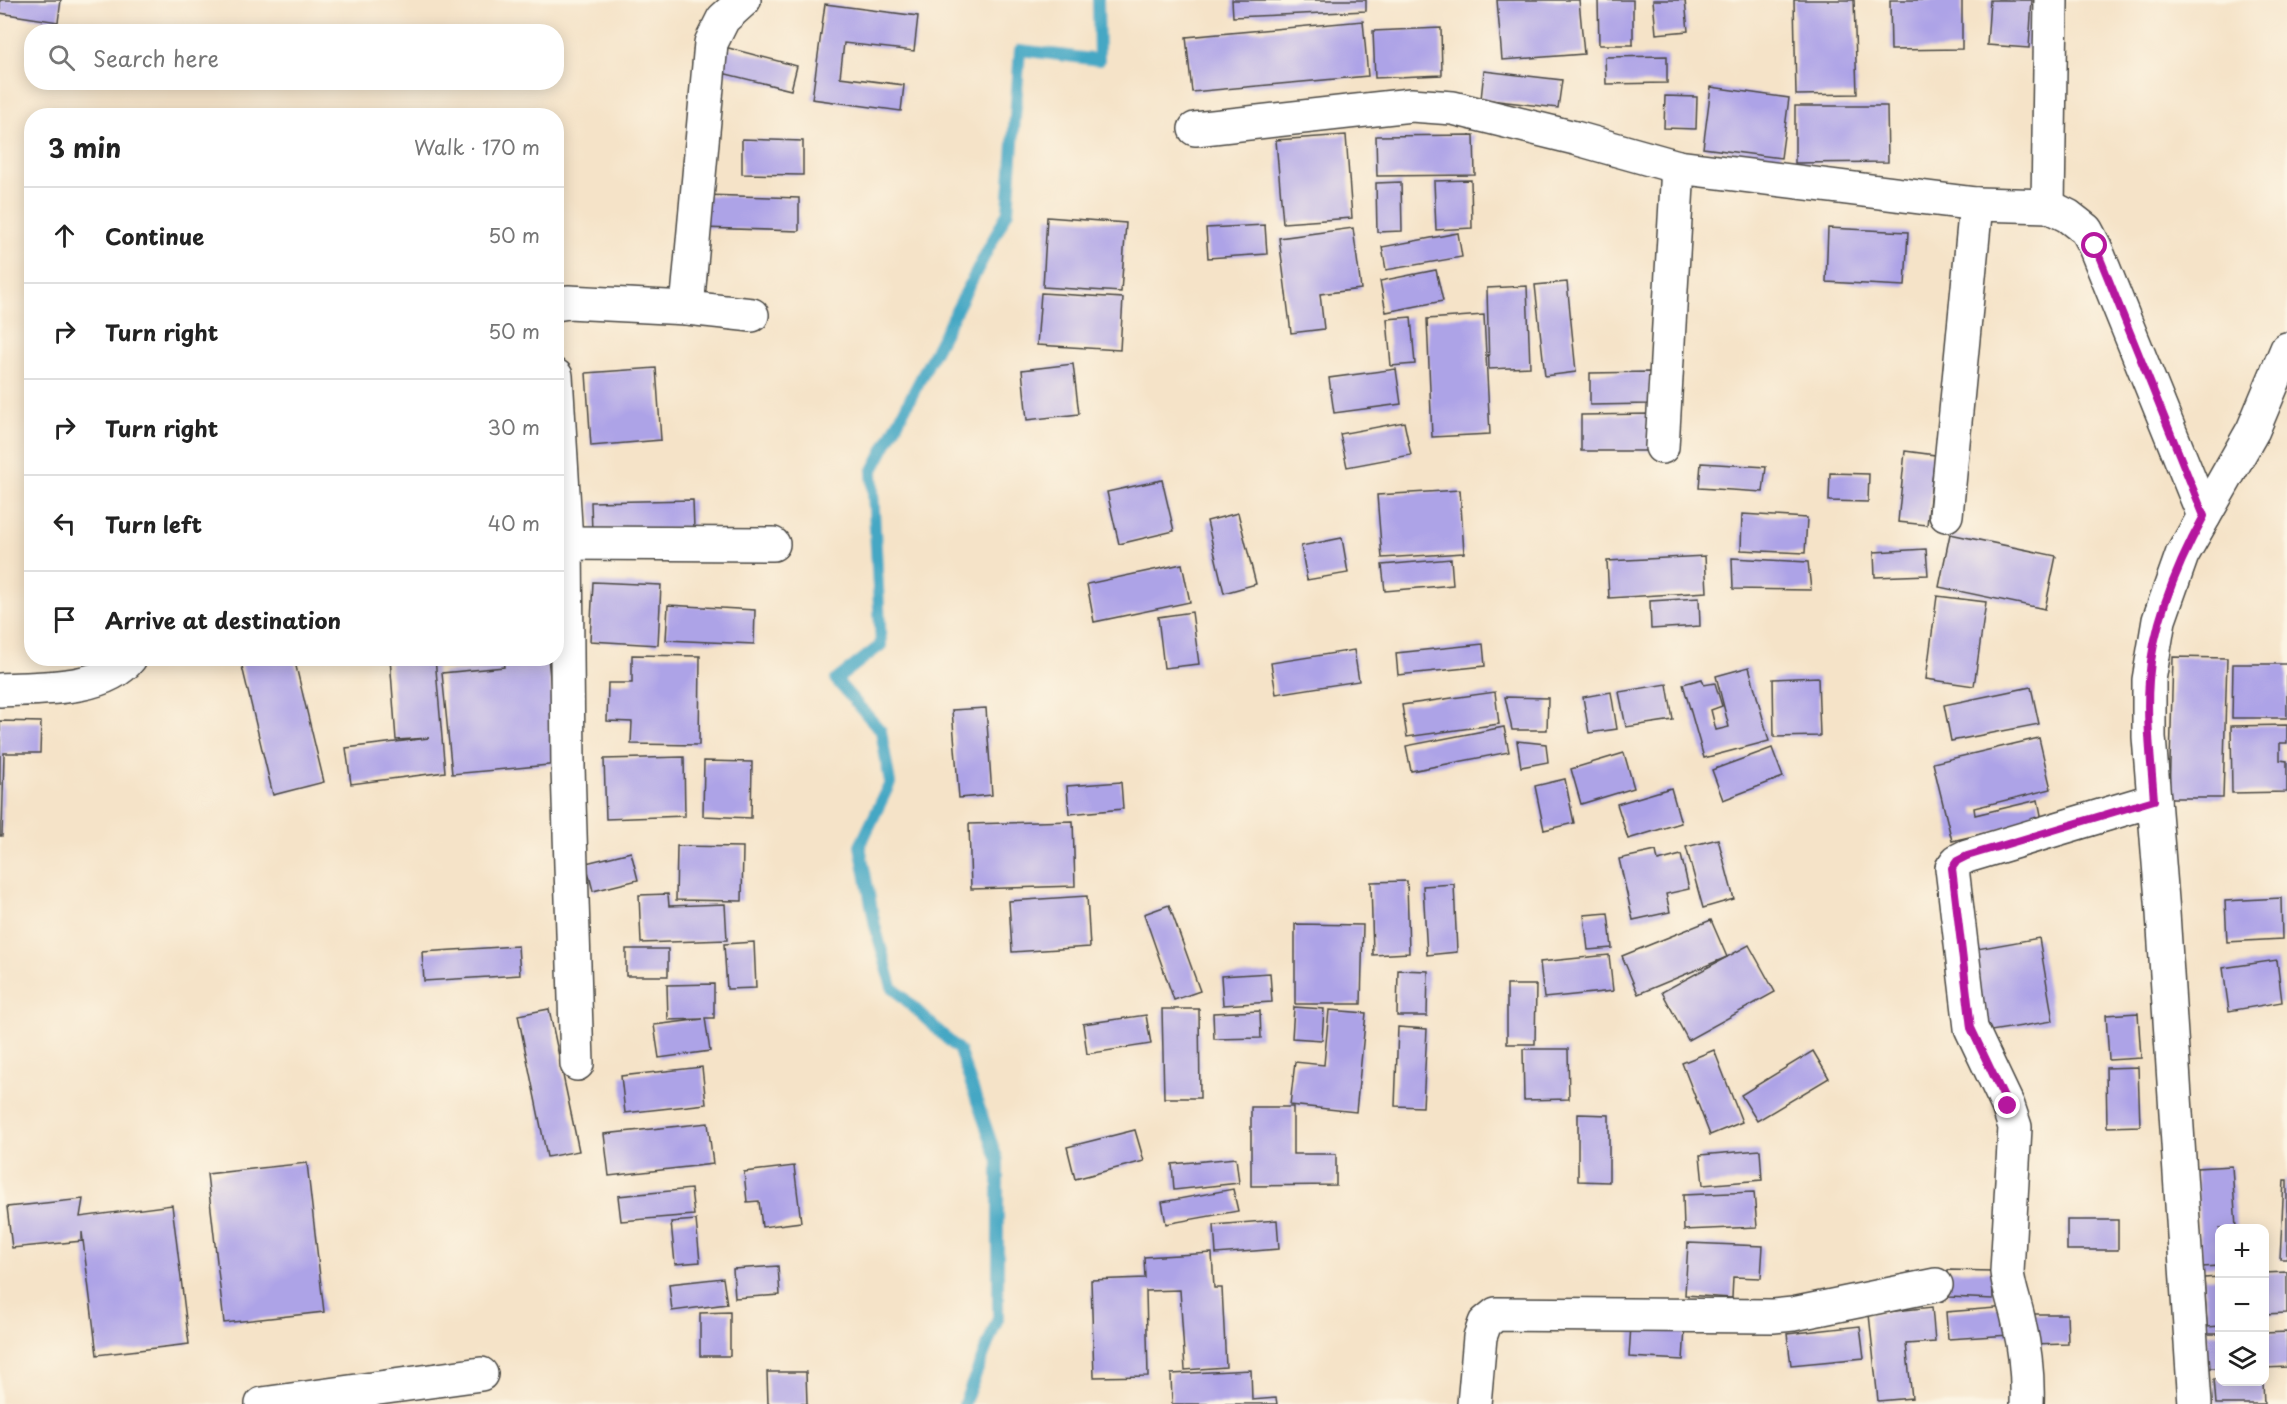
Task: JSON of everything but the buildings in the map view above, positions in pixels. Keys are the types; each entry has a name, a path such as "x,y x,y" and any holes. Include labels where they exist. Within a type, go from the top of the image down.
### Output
{"street":[{"path":"687,308 711,43 723,19 744,0"},
{"path":"2048,206 2051,0"},
{"path":"1195,129 1411,105 1453,108 1575,138 1678,167 1976,204 2048,206 2068,216 2086,230 2095,246 2204,516"},
{"path":"1662,447 1678,167"},
{"path":"1946,515 1976,204"},
{"path":"564,303 687,308 752,315"},
{"path":"2195,1404 2149,736 2149,680 2159,620 2182,555 2253,430 2287,349"},
{"path":"564,542 773,544"},
{"path":"564,638 577,1064"},
{"path":"0,690 76,685 102,678 123,666"},
{"path":"2027,1404 2028,1381 2019,1323 2008,1286 2007,1272 2015,1127 2008,1106 1971,1028 1952,868 1957,861 1967,856 2154,800"},
{"path":"1474,1404 1480,1337 1485,1323 1496,1314 1773,1316 1936,1285"},
{"path":"262,1404 481,1374"}],"waterway":[{"path":"964,1404 998,1318 998,1161 959,1050 892,987 875,926 860,846 890,783 881,731 836,680 881,645 872,472 1008,211 1020,50 1099,60 1098,0"}],"route":[{"path":"2008,1106 1971,1028 1952,868 1957,861 1967,856 2154,800 2149,736 2149,680 2159,620 2182,555 2204,516 2095,246"}]}
